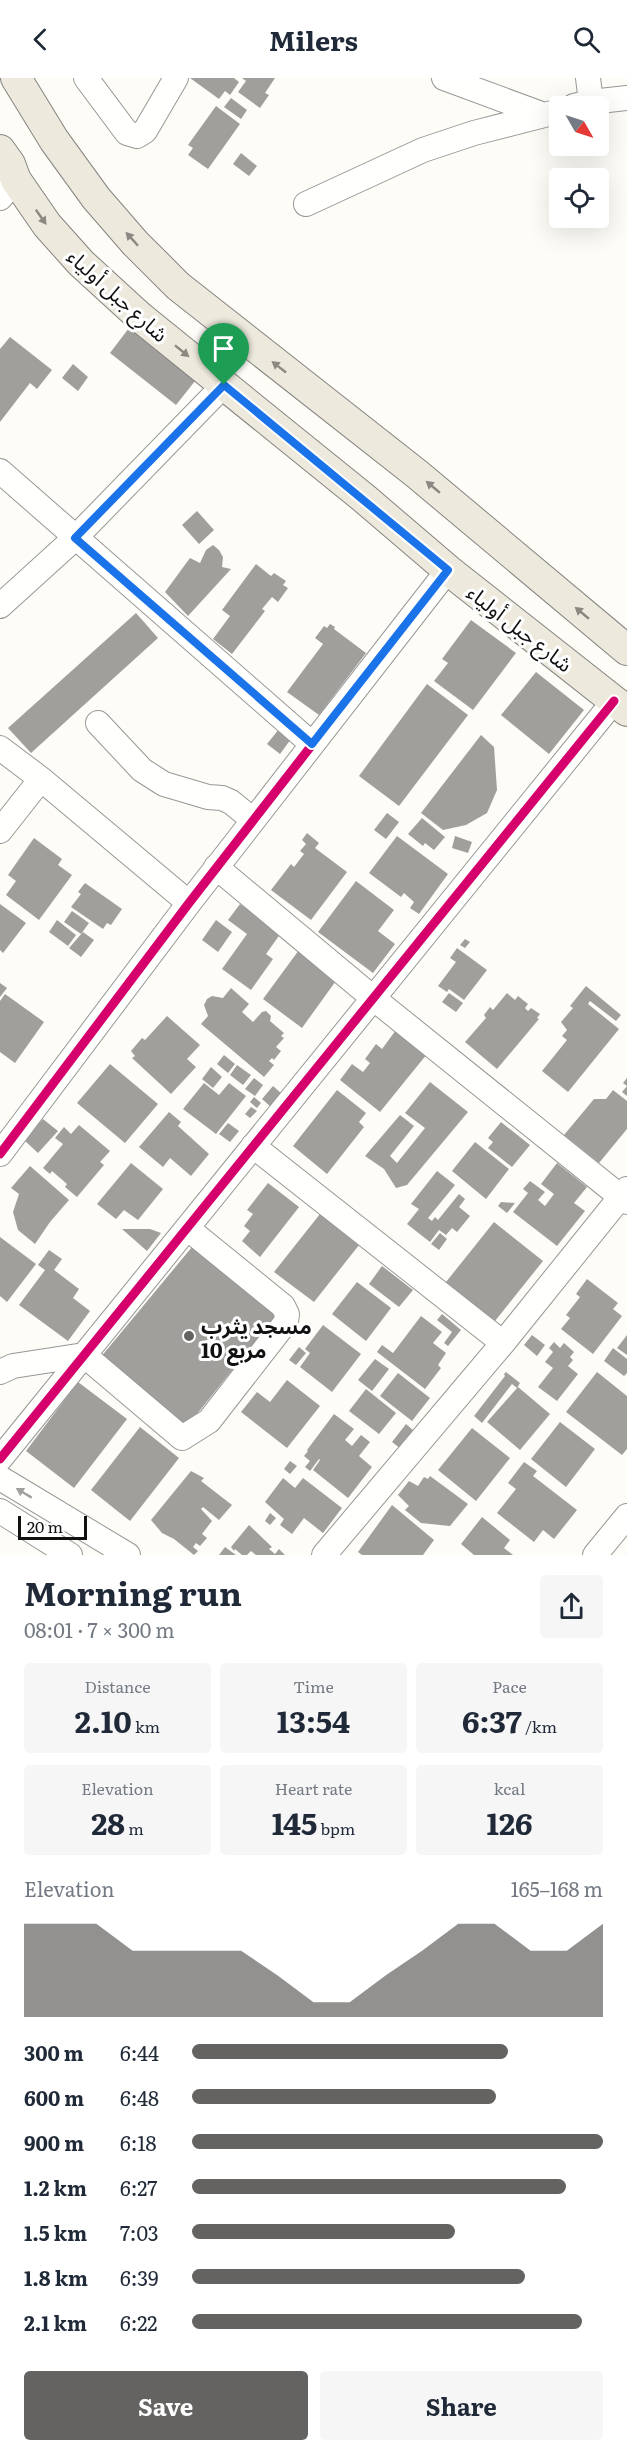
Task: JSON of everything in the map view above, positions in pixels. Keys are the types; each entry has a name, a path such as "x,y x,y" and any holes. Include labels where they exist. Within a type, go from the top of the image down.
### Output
{"main road":[{"path":"16,78 54,140 96,198 135,243 178,286 417,474 627,650"},
{"name":"شارع جبل أولياء","path":"5,170 47,225 81,262 140,317 448,570 621,706"}],"street":[{"path":"86,78 128,133 137,136 145,130 176,78"},
{"path":"444,78 549,112"},
{"path":"584,96 588,78"},
{"path":"609,100 627,98"},
{"path":"306,204 423,150 474,132 549,114"},
{"path":"0,606 75,538 224,385"},
{"path":"0,471 312,744"},
{"path":"0,1154 216,867 448,570"},
{"path":"0,1459 373,998 621,706"},
{"path":"98,723 142,770 164,784 207,797 222,798 231,802 253,820"},
{"path":"0,748 41,779 189,903"},
{"path":"0,831 41,779"},
{"path":"216,867 373,998 625,1196 324,1555"},
{"path":"253,1146 503,1343"},
{"path":"0,1372 13,1366 84,1355 182,1438 209,1421 286,1322 287,1314 283,1306 187,1228"},
{"path":"0,1478 128,1555"},
{"path":"0,1511 70,1555"},
{"path":"596,1555 627,1516"}],"building":[{"path":"190,78 234,78 239,82 230,95 225,91 219,99"},
{"path":"242,78 275,78 265,93 269,95 260,108 238,92 246,81"},
{"path":"231,98 247,110 241,119 224,107"},
{"path":"216,106 240,124 208,169 188,155 193,148 188,145"},
{"path":"241,153 257,166 249,176 233,164"},
{"path":"132,324 199,376 176,405 110,353"},
{"path":"10,337 52,370 37,389 30,383 0,422 0,349"},
{"path":"73,364 88,377 78,391 62,378"},
{"path":"197,511 214,530 199,544 182,525"},
{"path":"213,545 223,557 222,567 231,569 188,616 165,592 190,558 200,563 206,550"},
{"path":"256,564 271,576 274,573 286,581 283,585 288,588 278,602 272,597 262,609 265,611 232,654 213,639 230,616 222,610"},
{"path":"136,613 158,638 31,753 8,728"},
{"path":"471,620 516,653 473,710 434,681 448,663 442,659"},
{"path":"330,624 366,653 319,715 287,692 323,644 315,638 324,626 327,628"},
{"path":"536,672 584,710 549,754 501,715"},
{"path":"427,684 468,715 399,806 359,776"},
{"path":"279,729 291,739 280,754 267,744"},
{"path":"481,735 494,747 497,790 487,813 466,825 443,830 421,813"},
{"path":"387,813 399,822 386,839 374,830"},
{"path":"422,818 445,837 434,850 425,843 423,846 408,834"},
{"path":"307,833 319,843 315,848 347,872 311,920 271,890 291,864 294,867 304,854 300,851 306,844 302,840"},
{"path":"397,836 448,874 419,914 410,908 414,902 404,893 401,897 369,873"},
{"path":"455,836 472,842 468,853 452,848"},
{"path":"34,838 62,859 58,865 72,875 39,920 6,895 16,881 8,875"},
{"path":"356,881 394,910 378,931 395,944 373,973 318,932"},
{"path":"85,883 122,909 111,925 107,923 103,929 71,907 81,894 78,892"},
{"path":"0,904 26,923 3,953 0,950"},
{"path":"240,904 281,933 266,954 273,959 251,990 222,969 247,934 228,920"},
{"path":"72,911 89,923 81,934 64,922"},
{"path":"57,920 76,935 68,946 49,932"},
{"path":"216,920 232,932 218,952 202,940"},
{"path":"83,932 94,940 81,957 69,948"},
{"path":"465,939 470,942 465,948 460,945"},
{"path":"457,948 487,970 464,1000 449,989 447,992 438,986 456,962 450,958"},
{"path":"299,950 338,978 302,1028 263,999"},
{"path":"0,983 7,988 0,997"},
{"path":"586,986 621,1015 616,1021 590,1001 588,1004 619,1029 568,1092 542,1071 567,1040 562,1036 567,1030 561,1022 573,1008 570,1006"},
{"path":"231,988 249,1004 242,1012 253,1022 262,1012 266,1011 271,1016 270,1021 284,1033 281,1036 284,1038 276,1047 281,1051 274,1060 272,1058 269,1061 274,1065 264,1077 201,1024 208,1016 204,1005 207,999 212,996 223,998"},
{"path":"449,993 463,1003 456,1012 442,1002"},
{"path":"507,993 515,1000 518,996 528,1004 525,1008 528,1011 531,1008 540,1014 537,1018 539,1019 497,1069 465,1042 486,1018 484,1015 490,1007 493,1010"},
{"path":"5,994 44,1022 15,1063 0,1052 0,1001"},
{"path":"167,1016 200,1045 187,1059 196,1067 171,1094 132,1058 135,1056 131,1051 142,1038 145,1040"},
{"path":"396,1030 427,1054 380,1112 340,1080 352,1064 363,1072 370,1063 365,1059 376,1044 382,1049"},
{"path":"224,1055 235,1064 228,1073 217,1064"},
{"path":"110,1064 158,1104 125,1143 77,1103"},
{"path":"237,1065 251,1075 243,1085 230,1075"},
{"path":"211,1067 222,1077 213,1088 202,1079"},
{"path":"254,1078 263,1085 255,1096 245,1089"},
{"path":"430,1082 468,1112 407,1185 396,1188 384,1169 365,1156 400,1115 414,1126 390,1156 397,1163 425,1128 405,1113"},
{"path":"204,1083 219,1095 229,1083 246,1096 216,1134 183,1109"},
{"path":"273,1086 282,1094 271,1107 262,1099"},
{"path":"627,1086 627,1096 622,1092"},
{"path":"337,1090 366,1113 359,1122 364,1127 327,1174 293,1146"},
{"path":"613,1090 627,1101 627,1129 599,1163 564,1135 594,1099 606,1099"},
{"path":"254,1097 261,1103 257,1108 250,1102"},
{"path":"251,1107 257,1111 250,1118 245,1114"},
{"path":"169,1112 181,1122 178,1126 209,1154 191,1176 170,1158 163,1167 139,1147"},
{"path":"43,1119 58,1131 38,1153 24,1140"},
{"path":"501,1122 530,1145 512,1167 488,1148 493,1142 488,1138"},
{"path":"228,1123 239,1131 230,1142 219,1134"},
{"path":"79,1125 110,1151 100,1162 104,1165 77,1197 65,1187 67,1184 52,1171 50,1174 43,1168 63,1144 55,1138 64,1127 71,1134"},
{"path":"475,1142 509,1169 486,1199 452,1171"},
{"path":"131,1163 163,1189 138,1220 124,1210 116,1219 97,1204"},
{"path":"557,1163 587,1187 574,1203 585,1211 557,1246 513,1212 528,1193 523,1189 530,1181 545,1192 538,1200 545,1206 554,1194 541,1184"},
{"path":"30,1166 69,1200 35,1244 18,1230 13,1212 19,1194 11,1188"},
{"path":"437,1171 455,1185 428,1218 432,1221 435,1217 438,1220 459,1194 465,1199 459,1207 470,1216 457,1232 452,1228 446,1235 439,1230 430,1242 407,1224 419,1209 411,1204"},
{"path":"268,1183 299,1207 260,1257 242,1241 250,1231 244,1226 253,1214 247,1210"},
{"path":"501,1202 515,1203 507,1213 498,1206"},
{"path":"320,1214 359,1245 314,1302 274,1272"},
{"path":"494,1222 543,1261 495,1321 446,1282"},
{"path":"122,1229 150,1229 161,1233 147,1251"},
{"path":"440,1233 447,1239 439,1250 431,1244"},
{"path":"0,1237 36,1264 7,1302 0,1296"},
{"name":"مسجد يثرب مربع 10","path":"192,1247 277,1314 185,1429 100,1358"},
{"path":"49,1250 62,1259 54,1270 79,1289 73,1298 90,1311 68,1341 19,1305 45,1270 38,1265"},
{"path":"382,1266 413,1290 399,1307 369,1284"},
{"path":"587,1279 618,1303 613,1309 622,1316 593,1354 561,1329 570,1318 566,1315 580,1297 576,1294"},
{"path":"357,1282 391,1308 366,1341 332,1314"},
{"path":"442,1314 461,1330 448,1346 444,1343 452,1332 437,1320"},
{"path":"421,1316 442,1332 433,1343 446,1353 438,1365 441,1368 425,1389 377,1352 382,1345 393,1353"},
{"path":"323,1325 361,1354 332,1392 300,1367 310,1353 305,1349"},
{"path":"532,1335 545,1345 537,1356 524,1345"},
{"path":"627,1335 627,1355 617,1348"},
{"path":"554,1342 560,1348 564,1343 574,1352 570,1357 573,1360 568,1366 578,1374 557,1401 538,1387 553,1368 545,1362 553,1352 549,1348"},
{"path":"299,1347 306,1353 296,1365 289,1360"},
{"path":"613,1348 627,1359 627,1373 624,1376 604,1361"},
{"path":"375,1359 389,1369 372,1391 358,1380"},
{"path":"506,1372 520,1383 517,1388 512,1384 482,1423 474,1416"},
{"path":"597,1372 627,1396 627,1449 622,1455 566,1412"},
{"path":"398,1373 430,1398 412,1421 380,1396"},
{"path":"287,1380 320,1406 287,1448 241,1412 257,1392 270,1402"},
{"path":"78,1382 127,1419 74,1488 26,1451"},
{"path":"518,1387 550,1414 520,1450 487,1422"},
{"path":"366,1389 396,1413 379,1434 349,1411"},
{"path":"334,1414 354,1429 345,1440 352,1446 361,1435 370,1442 359,1456 372,1467 348,1498 313,1470 319,1459 310,1471 305,1467 310,1461 304,1456 307,1450"},
{"path":"560,1422 595,1449 566,1487 531,1459"},
{"path":"406,1424 414,1431 401,1449 392,1442"},
{"path":"140,1427 179,1458 130,1521 91,1490"},
{"path":"472,1428 510,1458 476,1501 438,1470"},
{"path":"290,1461 297,1466 290,1474 284,1469"},
{"path":"524,1462 537,1471 533,1476 577,1510 554,1539 543,1530 534,1542 497,1513 516,1489 508,1483"},
{"path":"191,1471 204,1478 201,1481 232,1505 219,1520 203,1507 201,1509 212,1521 202,1534 207,1538 200,1546 196,1543 193,1547 198,1551 194,1555 174,1539 162,1533 151,1520"},
{"path":"430,1476 468,1504 450,1526 421,1523 405,1510 409,1506 398,1495 409,1481 418,1486 424,1477 428,1479"},
{"path":"283,1478 295,1488 303,1478 342,1508 323,1533 304,1518 292,1534 280,1525 284,1519 265,1502"},
{"path":"392,1505 434,1540 423,1555 362,1555 358,1552"},
{"path":"270,1513 276,1518 270,1525 265,1521"},
{"path":"482,1517 510,1540 504,1548 513,1555 474,1555 461,1544"},
{"path":"249,1525 272,1547 269,1549 275,1554 279,1549 285,1555 256,1555 251,1551 247,1555 242,1555 235,1549 234,1551 231,1547"},
{"path":"225,1547 236,1555 219,1555"}],"cycle path":[{"path":"0,1154 189,903 448,570"},
{"path":"0,1459 614,701"}],"place":[{"name":"مسجد يثرب مربع 10","path":"189,1336"}],"route":[{"path":"224,385 448,570 312,744 75,538 224,385"}]}
